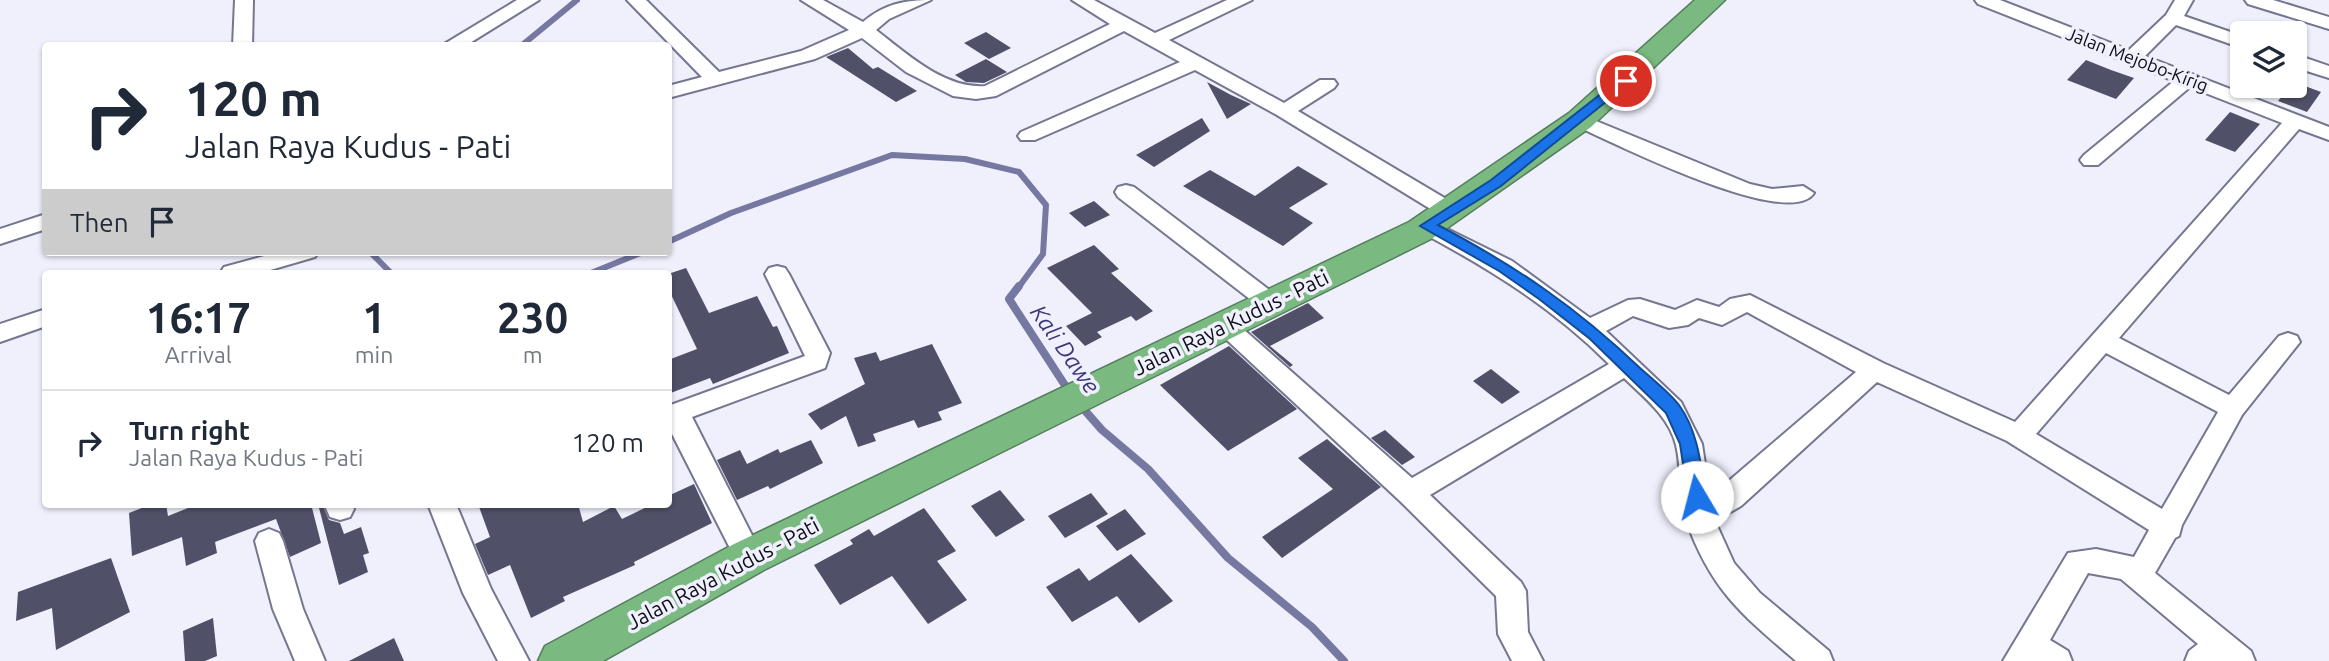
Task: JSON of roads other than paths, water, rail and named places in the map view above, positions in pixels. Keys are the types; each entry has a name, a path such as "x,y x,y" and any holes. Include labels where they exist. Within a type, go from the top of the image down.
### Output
{"highway":[{"name":"Jalan Raya Kudus - Pati","path":"561,661 749,556 1272,304 1438,218 1496,183 1579,120 1626,81 1711,0"}],"street":[{"path":"242,42 244,0"},
{"path":"457,42 530,0"},
{"path":"636,0 716,80"},
{"path":"810,0 864,30 913,68 960,92 989,92 1124,24"},
{"path":"672,91 808,55 864,30 882,15 922,0"},
{"path":"1081,0 1284,111 1523,279 1588,330 1672,409 1682,424 1693,466 1699,517 1723,571 1749,602 1818,661"},
{"path":"1155,40 1199,17 1243,0"},
{"name":"Jalan Mejobo-Kirig","path":"1984,0 2329,134"},
{"path":"2131,58 2173,18 2184,0"},
{"path":"2254,0 2329,23"},
{"path":"2173,18 2230,38"},
{"path":"1028,136 1197,62"},
{"path":"2307,64 2329,72"},
{"path":"2091,160 2188,79"},
{"path":"1284,111 1326,84"},
{"path":"1579,120 1744,190 1772,196 1803,193"},
{"path":"2017,435 2030,425 2295,121"},
{"path":"1126,192 1272,304"},
{"path":"0,237 42,222"},
{"path":"243,270 293,256"},
{"path":"749,556 673,414 816,362 818,353 777,274"},
{"path":"1588,330 1628,308 1640,307 1669,319 1679,319 1697,308 1722,317 1738,305 1750,303 1874,370 2017,435 2169,528"},
{"path":"0,333 42,318"},
{"path":"1225,327 1410,493 1511,591 1513,634 1528,661"},
{"path":"2103,341 2233,408"},
{"path":"2132,571 2143,568 2169,528 2233,408 2288,342"},
{"path":"1410,493 1626,365"},
{"path":"1699,517 1731,498 1874,370"},
{"path":"444,508 478,593 514,661"},
{"path":"269,541 288,609 310,661"},
{"path":"2057,661 2024,653 2078,562 2104,560 2132,571 2220,656"}],"waterway":[{"name":"Kali Dawe","path":"526,42 577,0"},
{"name":"Kali Dawe","path":"672,240 731,213 892,155 965,159 1019,172 1046,205 1043,254 1018,288"},
{"name":"Kali Dawe","path":"374,256 388,270"},
{"name":"Kali Dawe","path":"598,270 633,256"},
{"name":"Kali Dawe","path":"1019,286 1009,299 1070,393"},
{"name":"Kali Dawe","path":"1080,405 1102,430 1148,469 1228,558 1312,627 1344,661"}]}
